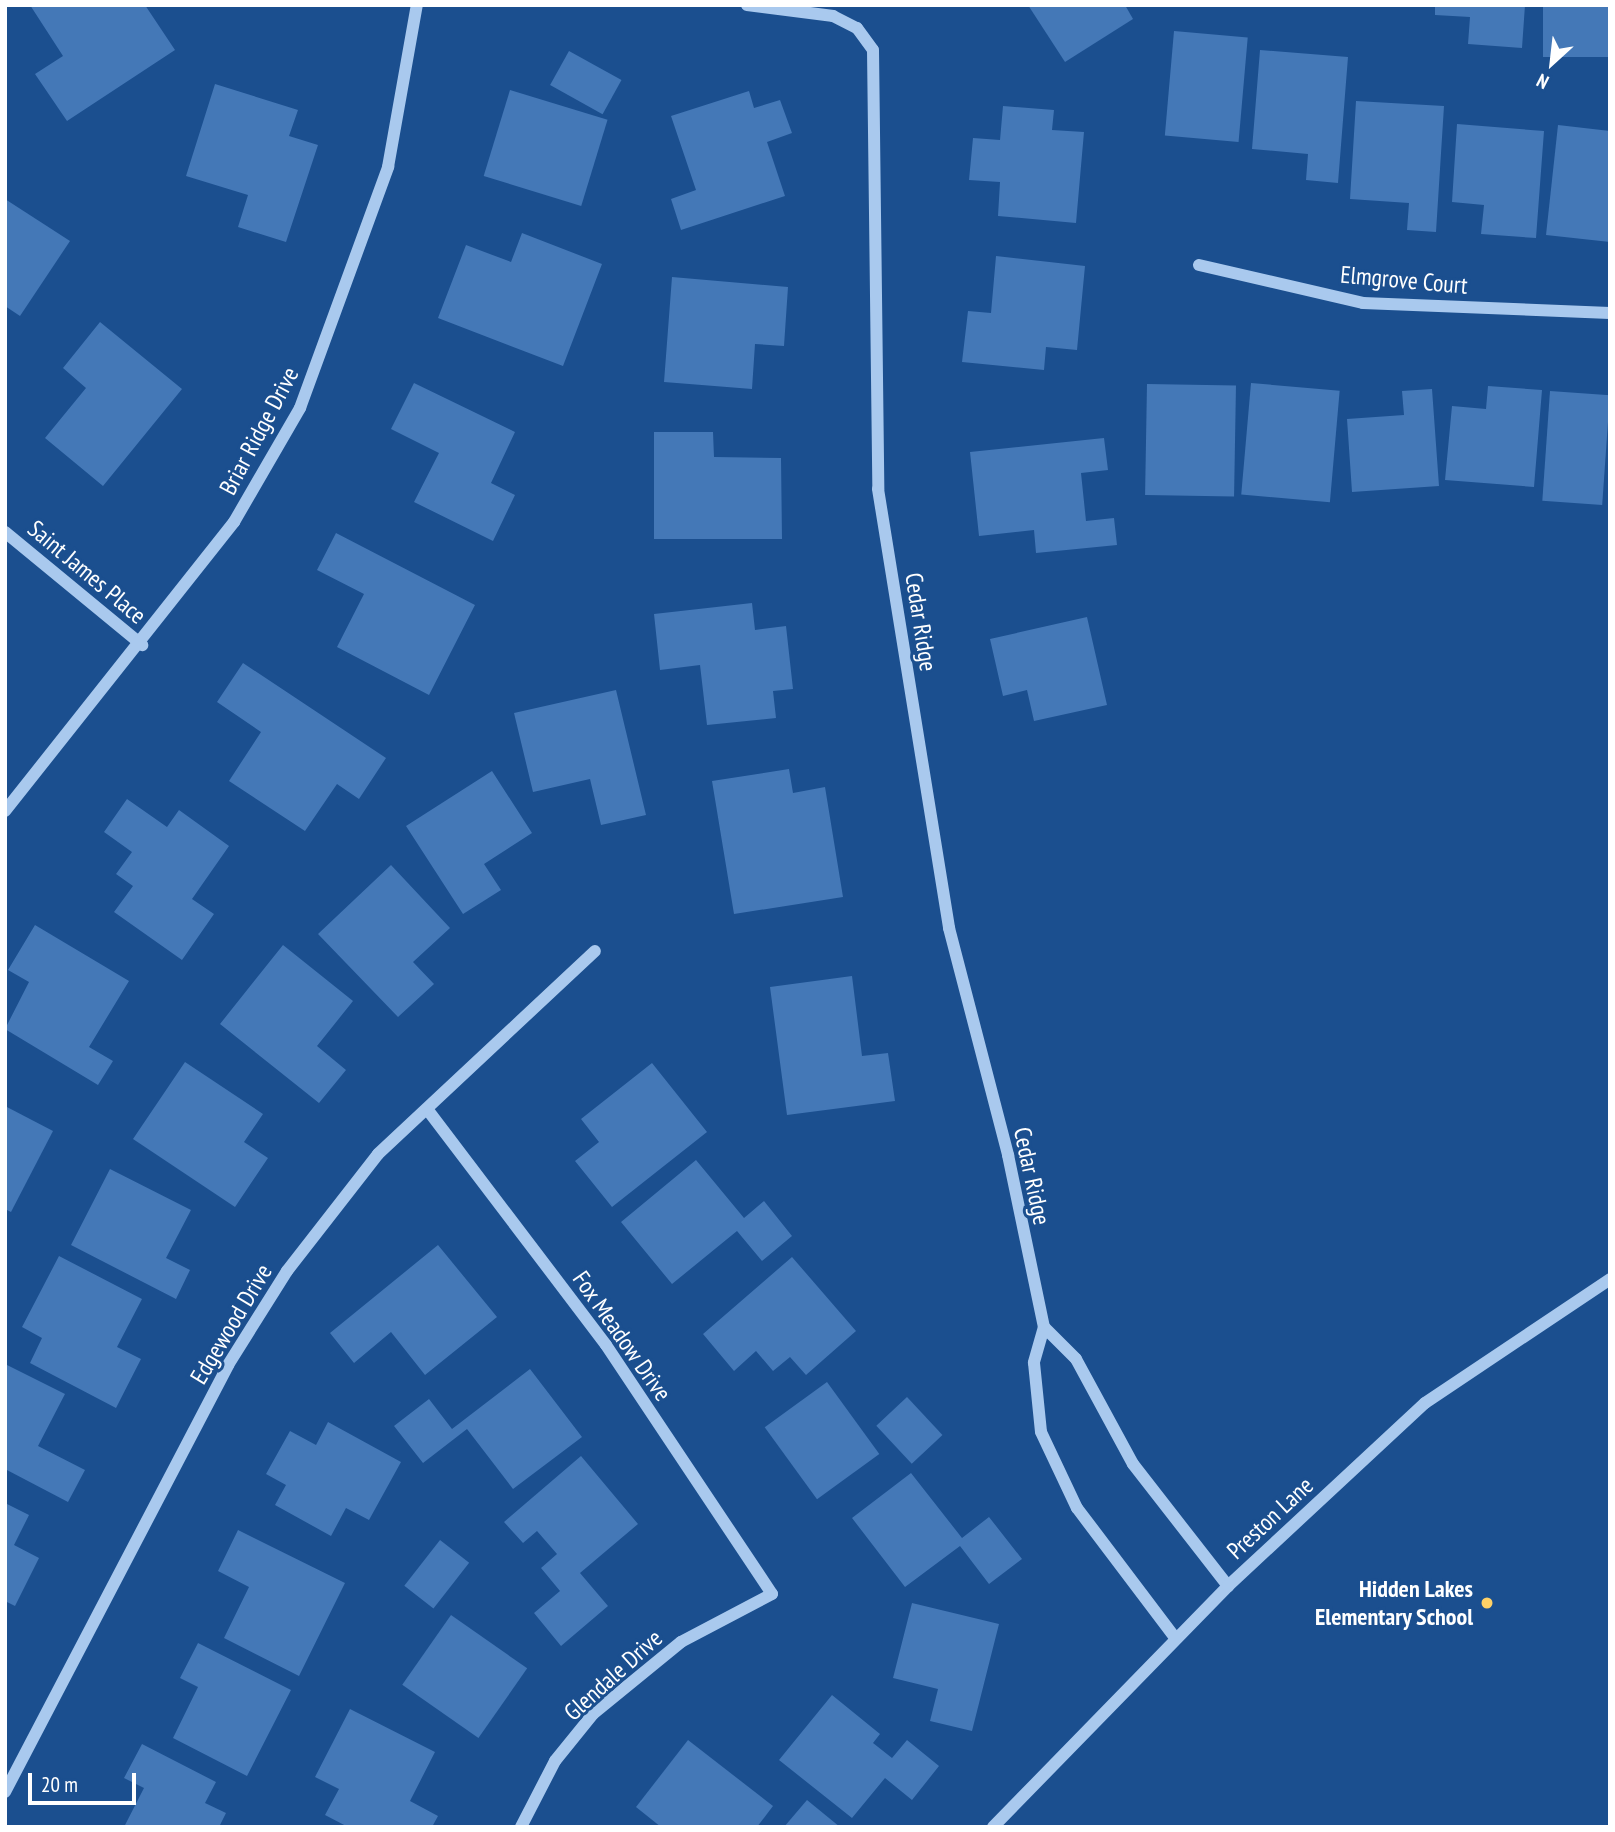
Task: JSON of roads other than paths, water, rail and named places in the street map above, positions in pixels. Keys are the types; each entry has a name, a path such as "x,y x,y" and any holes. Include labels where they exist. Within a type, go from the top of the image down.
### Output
{"street":[{"name":"Briar Ridge Drive","path":"5,811 142,645 234,523 300,408 388,167 417,5"},
{"name":"Cedar Ridge","path":"747,5 833,16 857,28 873,50 878,489 948,928 1008,1155 1044,1327 1034,1363 1041,1432 1077,1508 1176,1639"},
{"name":"Elmgrove Court","path":"1199,265 1363,303 1610,313"},
{"name":"Saint James Place","path":"5,532 142,645"},
{"name":"Edgewood Drive","path":"5,1792 228,1365 287,1271 331,1211 378,1154 595,951"},
{"name":"Fox Meadow Drive","path":"427,1109 606,1345 772,1594"},
{"name":"Preston Lane","path":"993,1827 1228,1586 1425,1403 1610,1279"},
{"path":"1044,1327 1076,1359 1133,1464 1228,1586"},
{"name":"Glendale Drive","path":"521,1827 555,1761 593,1714 681,1642 772,1594"}],"place":[{"name":"Hidden Lakes Elementary School","path":"1487,1603"}]}
